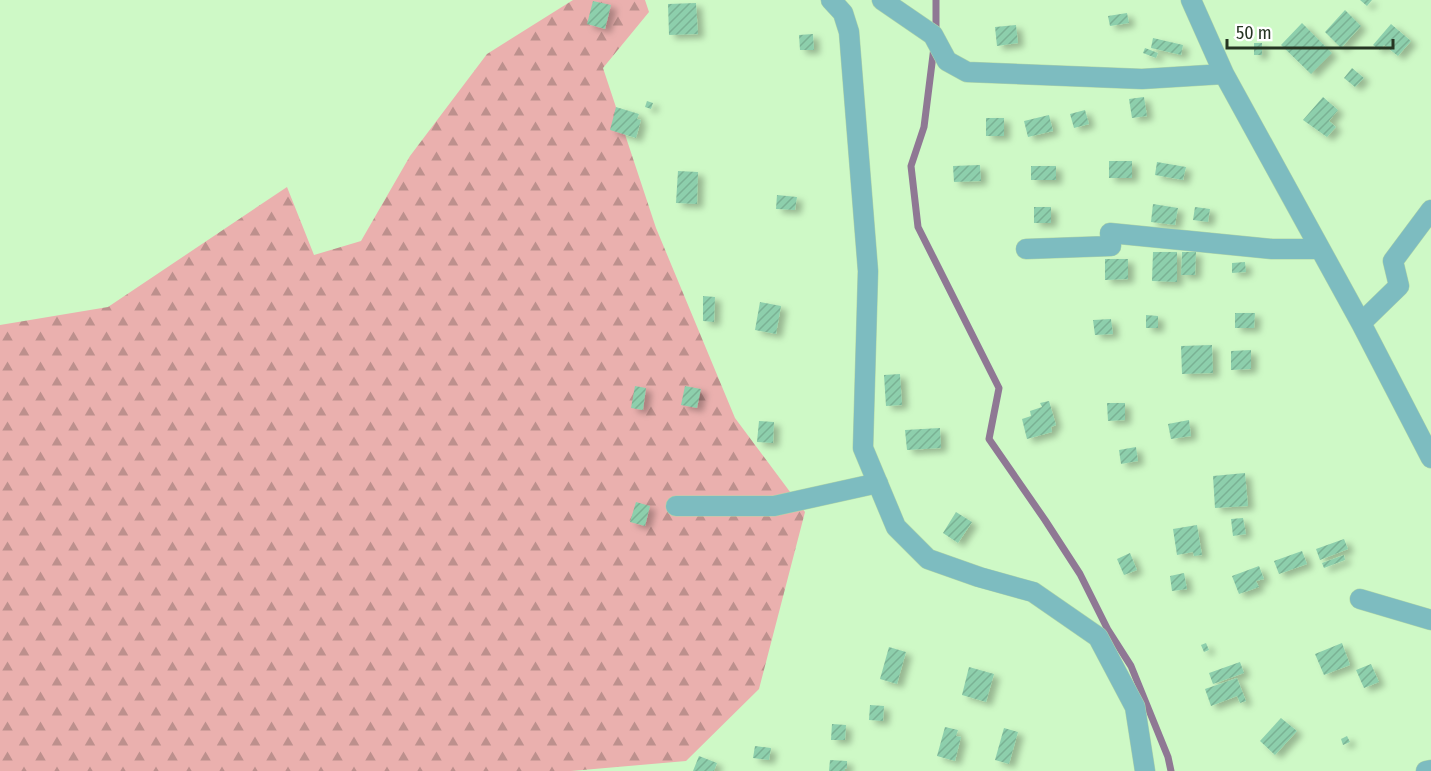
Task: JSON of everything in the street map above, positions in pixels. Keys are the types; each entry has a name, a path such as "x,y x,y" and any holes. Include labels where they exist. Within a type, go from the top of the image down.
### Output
{"street":[{"path":"831,0 843,13 849,32 868,271 863,448 896,527 928,559 979,577 1033,592 1098,637 1135,707 1145,771"},
{"path":"882,0 933,35 947,61 967,72 1142,79 1224,74"},
{"path":"1191,0 1224,74 1361,323 1431,458"},
{"path":"1361,323 1399,285 1393,261 1431,210"},
{"path":"1026,249 1111,246 1110,233 1272,249 1319,249"},
{"path":"676,506 774,506 878,483"},
{"path":"1360,599 1431,620"},
{"path":"1426,771 1431,770"}],"green space":[{"path":"573,0 645,0 649,12 603,68 656,228 735,418 805,512 759,689 686,761 571,771 0,771 0,325 108,307 287,187 314,255 361,241 410,156 487,54"}],"building":[{"path":"1360,0 1372,0 1367,6"},
{"path":"593,1 611,5 605,29 587,24"},
{"path":"696,3 698,34 669,35 668,4"},
{"path":"1345,10 1361,26 1341,48 1325,32"},
{"path":"1127,13 1129,23 1110,26 1108,16"},
{"path":"1302,23 1332,53 1311,74 1281,45"},
{"path":"1391,24 1411,41 1398,56 1384,45 1380,50 1373,45"},
{"path":"1016,25 1018,43 997,46 995,27"},
{"path":"813,34 814,50 800,50 799,35"},
{"path":"1153,38 1183,45 1181,55 1151,48"},
{"path":"1254,43 1262,43 1262,55 1254,55"},
{"path":"1145,48 1158,53 1156,58 1143,53"},
{"path":"1352,68 1364,78 1355,87 1344,78"},
{"path":"1144,97 1147,116 1132,118 1129,99"},
{"path":"1323,97 1338,110 1329,121 1336,127 1327,137 1303,120"},
{"path":"647,101 653,103 651,109 645,107"},
{"path":"616,107 639,114 637,119 641,120 636,138 610,130"},
{"path":"1085,110 1089,124 1074,128 1070,114"},
{"path":"1049,115 1053,131 1028,137 1024,121"},
{"path":"986,118 1004,118 1004,136 986,136"},
{"path":"1109,161 1132,161 1132,178 1109,178"},
{"path":"1157,162 1186,167 1183,180 1155,175"},
{"path":"980,165 981,181 954,182 953,166"},
{"path":"1031,166 1056,166 1056,180 1031,180"},
{"path":"678,171 698,172 697,204 676,203"},
{"path":"777,195 797,197 795,210 776,209"},
{"path":"1153,204 1178,208 1175,225 1151,222"},
{"path":"1034,207 1051,207 1051,223 1034,223"},
{"path":"1195,207 1210,209 1208,222 1193,220"},
{"path":"1153,252 1177,252 1177,282 1152,281"},
{"path":"1182,252 1196,252 1195,275 1181,275"},
{"path":"1105,259 1128,259 1128,279 1105,280"},
{"path":"1245,262 1246,272 1232,273 1232,263"},
{"path":"703,296 715,297 714,322 703,321"},
{"path":"760,302 781,306 776,334 755,330"},
{"path":"1235,313 1255,313 1254,328 1235,328"},
{"path":"1146,315 1158,316 1158,328 1146,328"},
{"path":"1111,319 1113,334 1095,335 1093,320"},
{"path":"1212,345 1213,373 1182,374 1181,346"},
{"path":"1251,350 1251,369 1231,370 1231,351"},
{"path":"900,374 902,405 886,406 884,375"},
{"path":"635,386 646,388 643,410 631,408"},
{"path":"685,386 701,389 697,408 681,405"},
{"path":"1049,401 1056,425 1051,427 1052,432 1027,439 1022,419 1031,416 1030,411 1042,407 1040,403"},
{"path":"1107,403 1125,403 1125,420 1108,421"},
{"path":"1189,420 1191,436 1171,439 1168,424"},
{"path":"759,421 774,422 773,443 757,442"},
{"path":"940,428 941,448 907,450 905,430"},
{"path":"1136,447 1138,461 1121,464 1119,450"},
{"path":"1245,473 1248,506 1215,508 1213,476"},
{"path":"636,502 650,506 645,526 630,522"},
{"path":"956,512 972,522 958,543 943,533"},
{"path":"1243,518 1246,534 1233,536 1231,519"},
{"path":"1197,525 1202,555 1194,556 1193,552 1177,555 1173,529"},
{"path":"1344,539 1348,549 1320,560 1316,549"},
{"path":"1302,551 1307,564 1279,574 1274,561"},
{"path":"1130,553 1137,570 1124,575 1117,559"},
{"path":"1344,555 1345,560 1324,568 1322,563"},
{"path":"1259,566 1264,579 1256,581 1259,587 1239,594 1232,576"},
{"path":"1184,573 1187,589 1172,591 1170,576"},
{"path":"1206,643 1209,650 1204,652 1201,645"},
{"path":"1342,643 1350,665 1324,675 1315,654"},
{"path":"889,647 906,652 897,684 880,679"},
{"path":"1240,662 1244,673 1213,684 1209,673"},
{"path":"1371,664 1379,682 1364,688 1356,670"},
{"path":"969,667 994,674 986,702 962,695"},
{"path":"1237,678 1246,701 1240,703 1237,696 1211,706 1205,689"},
{"path":"870,705 884,706 883,721 869,720"},
{"path":"1281,718 1297,731 1275,755 1260,741"},
{"path":"832,724 846,725 845,740 831,740"},
{"path":"945,727 958,730 956,736 961,737 955,761 937,756"},
{"path":"1004,728 1018,732 1009,764 995,760"},
{"path":"1347,736 1350,742 1343,745 1341,739"},
{"path":"755,746 771,748 769,760 753,758"},
{"path":"699,756 717,763 714,771 693,771"},
{"path":"830,760 847,761 847,769 829,771"}],"waterway":[{"path":"936,0 936,33"},
{"path":"934,47 924,127 911,166 918,227 999,388 989,439 1080,574 1108,630 1131,666 1168,757 1171,771"}]}
